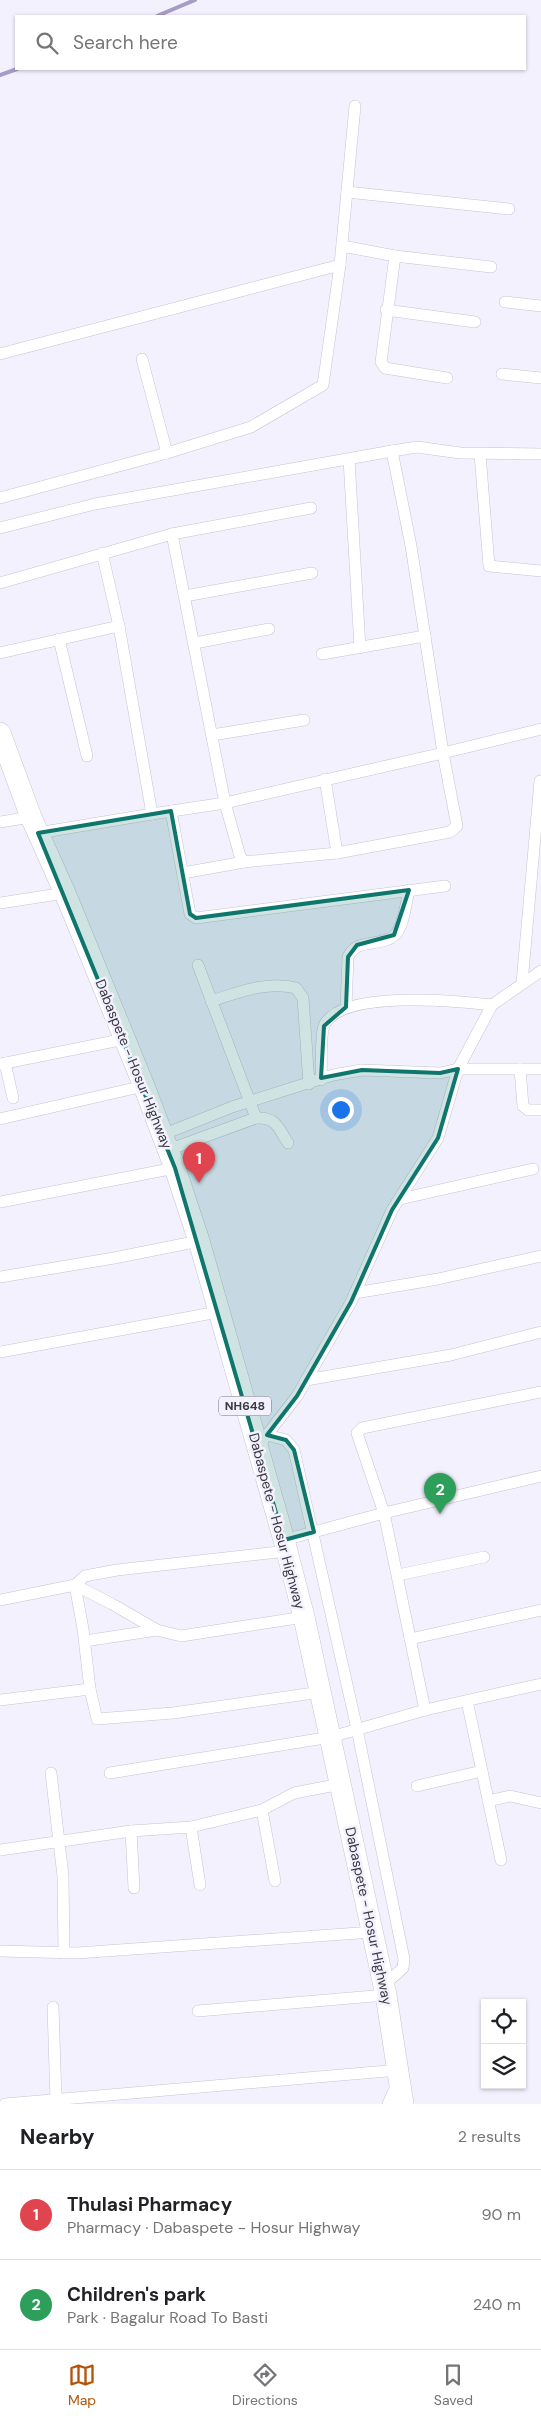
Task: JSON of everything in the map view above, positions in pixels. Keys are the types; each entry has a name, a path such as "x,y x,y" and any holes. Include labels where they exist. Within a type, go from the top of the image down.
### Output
{"highway":[{"name":"Dabaspete - Hosur Highway","path":"0,733 35,825 144,1086 169,1151 199,1241 218,1312 262,1442 321,1692 373,1932 400,2074 403,2104"}],"street":[{"path":"0,498 167,454 251,427 323,385 340,265 354,106"},
{"path":"347,192 509,209"},
{"path":"342,246 395,256 491,267"},
{"path":"395,256 386,310 382,366 446,378"},
{"path":"0,354 340,265"},
{"path":"505,302 541,306"},
{"path":"386,310 475,322"},
{"path":"142,359 167,454"},
{"path":"502,374 541,378"},
{"path":"0,528 96,504 392,450 417,447 460,454 541,454"},
{"path":"182,872 244,862 337,853 425,837 454,829 457,826 443,753 411,546 392,450"},
{"path":"480,454 489,566 541,571"},
{"path":"349,459 360,648"},
{"path":"0,583 172,534 311,508"},
{"path":"172,534 225,802 240,856 244,862"},
{"path":"102,554 118,626 152,814"},
{"path":"185,596 312,572"},
{"path":"0,653 118,626"},
{"path":"195,643 269,629"},
{"path":"322,654 425,636"},
{"path":"59,639 87,756"},
{"path":"212,736 304,720"},
{"path":"0,822 35,825 152,814 225,802 541,729"},
{"path":"325,779 337,853"},
{"path":"522,983 540,781"},
{"path":"171,811 190,914 196,918 445,886"},
{"path":"346,1007 348,957 351,951 357,946 394,935 399,929 409,890"},
{"path":"0,903 65,894"},
{"path":"198,965 256,1118"},
{"path":"262,1442 297,1396 356,1293 392,1210 438,1138 458,1069 492,1005 541,971"},
{"path":"211,1001 261,986 282,984 296,988 303,998 308,1084"},
{"path":"321,1080 324,1026 332,1016 346,1007 362,1003 447,1000 492,1005"},
{"path":"13,1098 3,1064 124,1039"},
{"path":"169,1151 249,1102 321,1080 362,1070 440,1073 458,1069 541,1069"},
{"path":"520,1069 523,1106 528,1110 541,1110"},
{"path":"0,1119 144,1086"},
{"path":"0,1202 169,1151 256,1118 268,1117 276,1124 288,1142"},
{"path":"400,1199 533,1169"},
{"path":"0,1277 114,1258 199,1241"},
{"path":"356,1293 438,1279 541,1256"},
{"path":"0,1352 218,1312"},
{"path":"306,1380 451,1355 541,1332"},
{"path":"425,1710 384,1513 357,1433 362,1428 541,1392"},
{"path":"198,2011 385,1990 403,1968 404,1959 357,1729 294,1450 286,1440 262,1442"},
{"path":"0,1600 75,1585 85,1576 286,1545 314,1532 384,1513 541,1476"},
{"path":"398,1575 484,1557"},
{"path":"75,1585 157,1630 181,1636 304,1618"},
{"path":"75,1585 90,1689 97,1719 173,1713 321,1692"},
{"path":"410,1639 541,1610"},
{"path":"84,1641 157,1630"},
{"path":"110,1773 331,1737 425,1710 541,1684"},
{"path":"0,1700 90,1689"},
{"path":"467,1701 501,1860"},
{"path":"417,1786 482,1771"},
{"path":"51,1773 62,1876 64,1953"},
{"path":"0,1850 131,1831 191,1828 262,1810 294,1793 341,1784"},
{"path":"488,1801 510,1796 541,1803"},
{"path":"262,1810 275,1881"},
{"path":"191,1828 200,1885"},
{"path":"131,1831 134,1888"},
{"path":"0,1951 64,1953 373,1932"},
{"path":"53,2008 56,2100"},
{"path":"6,2104 400,2074 388,2104"}],"highlighted area":[{"path":"171,811 190,914 196,918 409,890 394,935 357,945 348,957 346,1007 324,1026 321,1078 362,1070 440,1073 458,1069 438,1138 392,1210 351,1302 297,1396 267,1435 286,1440 294,1450 314,1532 284,1540 175,1168 38,833"}],"waterway":[{"path":"159,15 195,0"},
{"path":"0,75 15,70"}],"place":[{"name":"Thulasi Pharmacy","path":"199,1183"},
{"name":"Children's park","path":"440,1514"}]}
